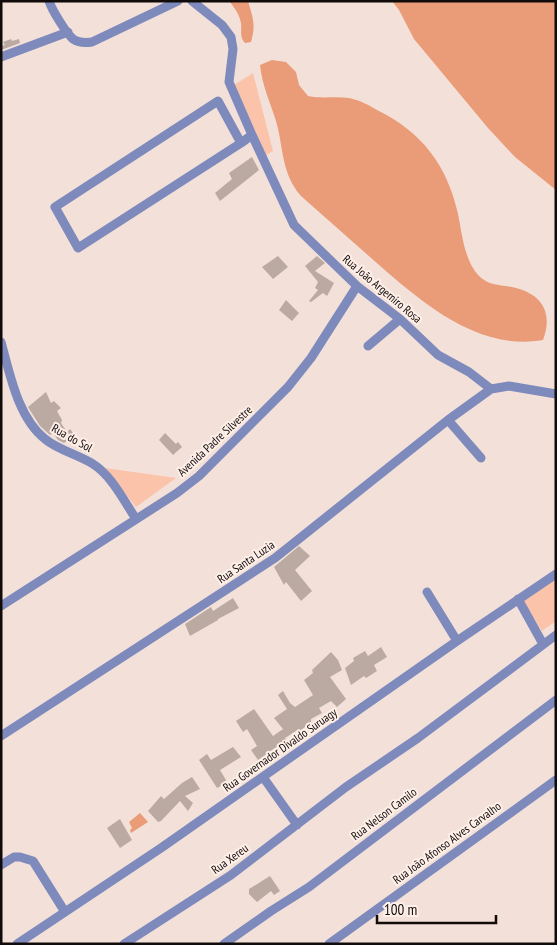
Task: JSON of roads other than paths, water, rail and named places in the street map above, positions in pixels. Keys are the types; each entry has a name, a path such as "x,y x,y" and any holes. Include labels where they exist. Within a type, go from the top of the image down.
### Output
{"street":[{"path":"49,1 52,10 73,39 84,43 92,42 178,1"},
{"name":"Rua João Argemiro Rosa","path":"192,1 222,25 231,37 233,49 229,82 294,225 357,286 400,318 438,355 469,372 491,389"},
{"path":"1,57 68,32"},
{"path":"241,143 218,101 55,207 78,248 241,143 252,135"},
{"name":"Avenida Padre Silvestre","path":"1,606 178,493 199,476 288,387 311,358 357,286"},
{"path":"368,346 400,318"},
{"name":"Rua do Sol","path":"1,342 16,393 28,418 45,440 94,464 106,475 136,519"},
{"path":"491,389 509,386 556,394"},
{"name":"Rua Santa Luzia","path":"1,736 276,558 448,420 491,389"},
{"path":"448,420 481,458"},
{"name":"Rua Governador Divaldo Suruagy","path":"17,944 263,778 457,641 556,574"},
{"path":"427,592 457,641"},
{"path":"518,599 543,644"},
{"name":"Rua Xereu","path":"124,944 231,875 346,788 418,738 556,635"},
{"name":"Rua Nelson Camilo","path":"224,944 309,887 556,700"},
{"path":"263,778 297,825"},
{"name":"Rua João Afonso Alves Carvalho","path":"329,944 556,780"},
{"path":"1,866 20,856 33,861 65,912"}]}
